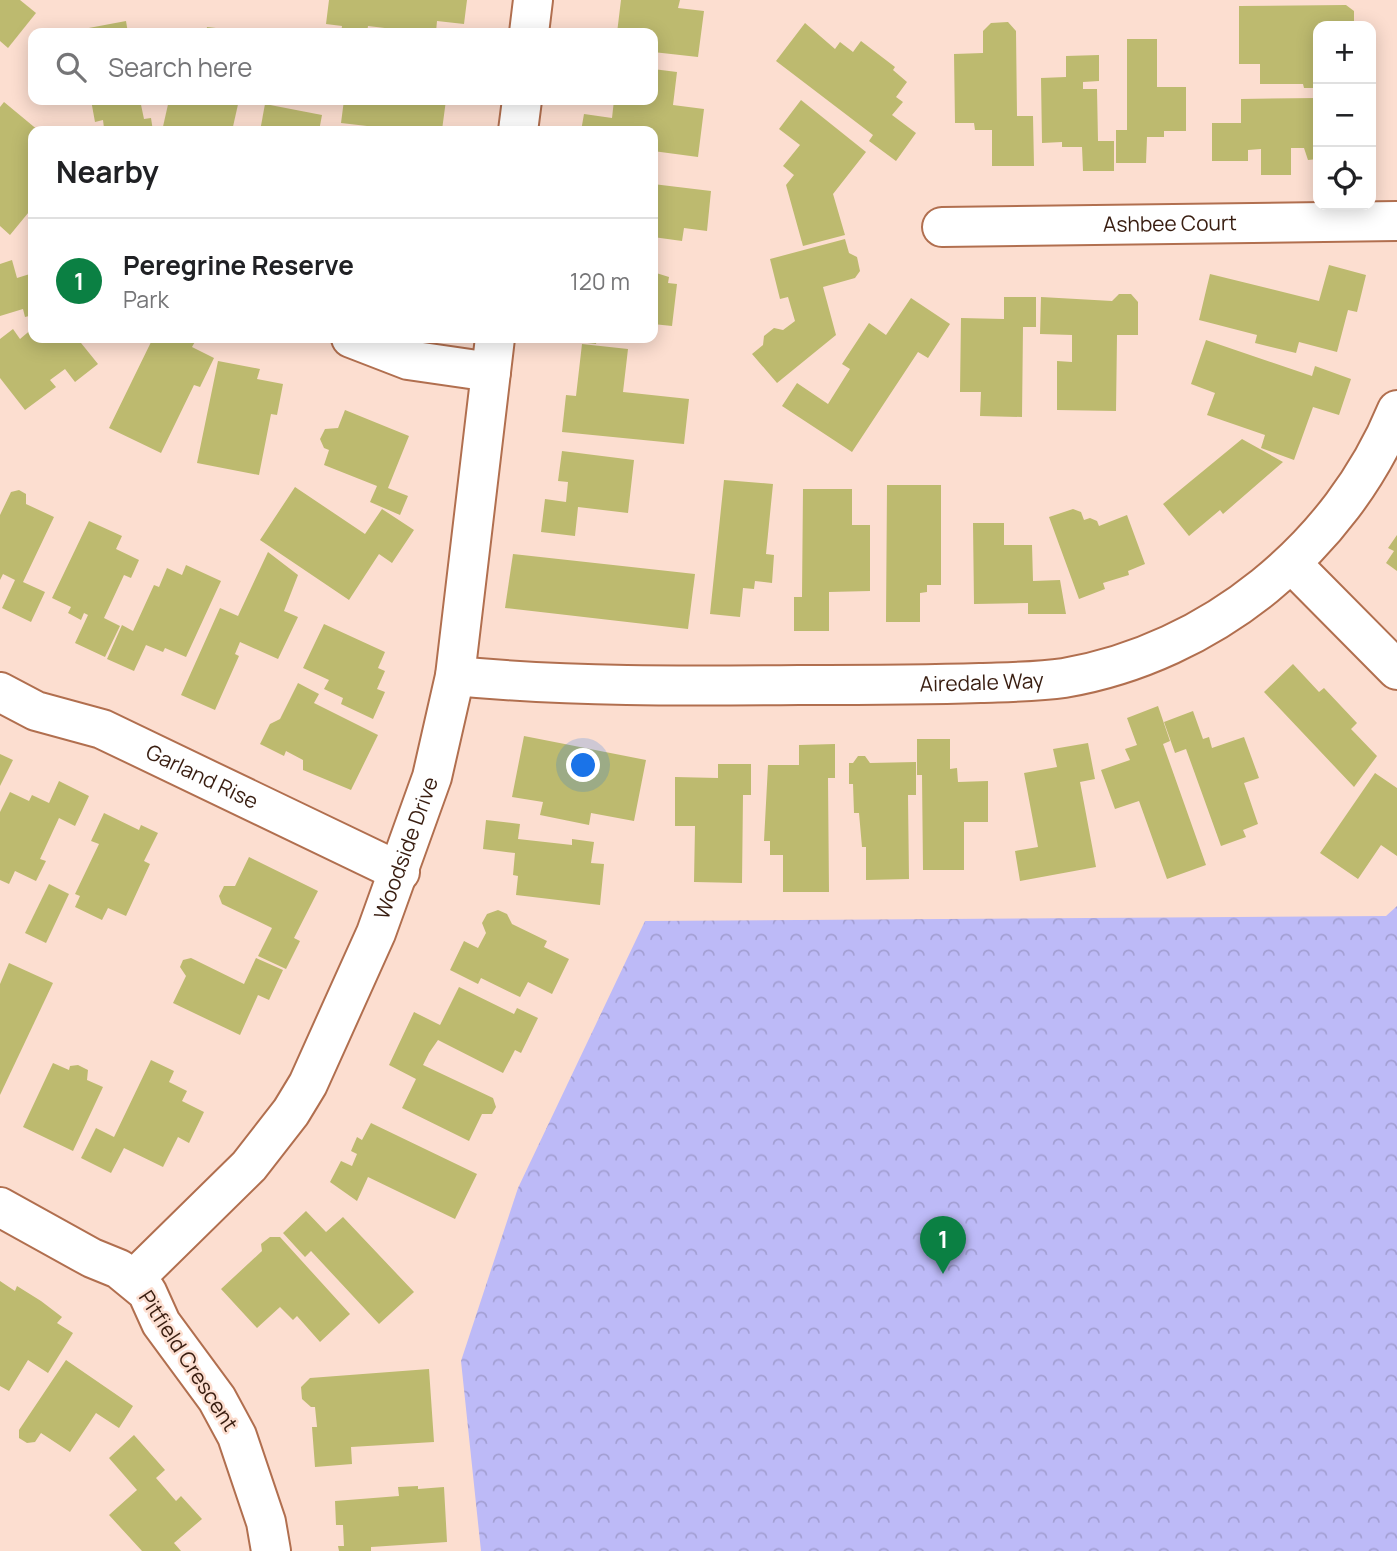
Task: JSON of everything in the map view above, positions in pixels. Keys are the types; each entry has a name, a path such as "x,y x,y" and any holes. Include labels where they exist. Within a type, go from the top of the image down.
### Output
{"street":[{"path":"530,28 533,0"},
{"path":"519,126 521,105"},
{"name":"Ashbee Court","path":"942,227 1397,221"},
{"path":"364,343 408,360 493,355"},
{"name":"Woodside Drive","path":"134,1279 249,1166 291,1112 307,1084 371,945 400,872 432,777 455,676 493,355"},
{"name":"Airedale Way","path":"455,676 557,685 967,683 1063,678 1139,658 1176,643 1253,594 1292,564 1334,520 1354,492 1397,410"},
{"path":"1292,564 1397,670"},
{"name":"Garland Rise","path":"0,692 36,711 102,729 400,872"},
{"name":"Pitfield Crescent","path":"0,1207 134,1279 147,1292 161,1323 217,1399 237,1436 266,1522 271,1551"}],"green space":[{"path":"1397,906 1397,1551 481,1551 461,1361 518,1188 645,921 1386,916"}],"building":[{"path":"0,0 20,0 36,13 8,48 0,41"},
{"path":"329,0 467,0 464,24 437,21 436,28 342,28 326,24"},
{"path":"621,0 680,0 678,8 704,11 698,57 658,53 658,28 618,28"},
{"path":"1346,5 1354,11 1354,21 1313,21 1313,88 1304,88 1303,84 1260,84 1260,64 1239,64 1239,6"},
{"path":"126,21 127,28 89,28"},
{"path":"1008,22 1016,31 1017,116 1033,116 1034,166 992,166 992,130 975,130 974,123 955,123 954,54 983,53 983,31 991,23"},
{"path":"805,23 835,49 840,42 853,52 861,41 895,67 893,70 907,82 896,97 903,102 892,115 916,133 896,161 869,141 873,135 776,61"},
{"path":"1127,39 1157,39 1157,87 1186,87 1186,131 1164,131 1164,137 1147,137 1146,163 1116,163 1116,130 1127,130"},
{"path":"1099,55 1099,81 1083,82 1083,89 1097,89 1098,141 1114,141 1114,171 1083,171 1082,147 1062,147 1062,142 1042,143 1041,78 1066,77 1066,56"},
{"path":"658,70 677,72 673,105 704,109 698,157 658,152 658,126 582,126 584,114 612,118 613,105 658,105"},
{"path":"1313,98 1313,160 1308,160 1304,148 1291,148 1291,175 1261,175 1261,149 1248,150 1248,161 1212,161 1212,123 1241,123 1241,99"},
{"path":"801,100 866,152 833,194 845,235 803,246 786,185 794,175 783,166 800,145 779,129"},
{"path":"4,102 33,126 28,126 28,213 10,235 0,226 0,107"},
{"path":"92,105 141,105 144,119 151,118 152,126 104,126 103,120 95,122"},
{"path":"168,105 238,105 233,126 163,126"},
{"path":"265,105 322,115 320,126 261,126"},
{"path":"343,105 445,105 443,126 367,126 341,123"},
{"path":"658,185 711,191 707,231 684,228 682,241 658,238"},
{"path":"845,239 849,253 857,257 860,271 855,278 823,287 836,335 777,383 752,354 763,345 764,336 774,328 783,330 795,321 788,297 780,299 770,259"},
{"path":"12,260 17,278 28,275 28,316 25,317 23,309 0,316 0,264"},
{"path":"1329,265 1366,275 1357,312 1348,310 1337,352 1299,342 1296,353 1255,343 1257,335 1199,320 1210,274 1319,301"},
{"path":"658,274 669,277 668,283 677,284 672,326 658,325"},
{"path":"1119,294 1131,294 1138,302 1138,335 1117,335 1116,411 1057,410 1057,361 1072,362 1072,335 1040,334 1041,297 1112,301"},
{"path":"1004,297 1036,297 1036,327 1023,327 1022,417 980,416 981,392 960,392 961,318 1004,319"},
{"path":"911,298 950,324 928,358 918,352 852,452 782,406 797,383 828,404 850,369 842,364 869,323 886,335"},
{"path":"13,329 20,339 28,332 28,343 81,343 98,364 75,382 65,369 50,380 56,387 25,410 0,378 0,339"},
{"path":"1206,340 1312,376 1315,366 1351,379 1339,415 1313,407 1294,460 1261,448 1265,435 1207,415 1215,393 1191,384"},
{"path":"151,343 194,343 192,347 214,358 200,387 194,385 161,453 109,428"},
{"path":"582,344 628,349 623,392 689,399 684,444 562,432 566,395 576,396"},
{"path":"218,361 260,369 257,379 283,384 277,415 271,414 259,475 197,463"},
{"path":"345,410 409,436 388,488 408,496 400,515 370,502 377,486 324,465 329,450 324,448 320,439 325,429 338,428"},
{"path":"1242,439 1283,462 1223,514 1220,510 1189,536 1163,504"},
{"path":"562,451 634,460 628,513 578,507 575,536 541,532 545,499 566,502 568,482 558,481"},
{"path":"724,480 773,484 766,554 774,555 772,583 755,581 754,589 743,588 740,617 710,614"},
{"path":"887,485 941,485 941,585 927,585 927,592 920,593 920,622 886,622"},
{"path":"295,487 365,534 382,509 414,530 392,563 379,554 349,600 260,540"},
{"path":"803,489 852,489 852,525 870,525 870,591 829,592 829,631 794,631 794,597 802,597"},
{"path":"19,490 26,494 26,504 54,517 23,582 45,592 31,622 2,608 15,580 3,574 0,580 0,515 11,492"},
{"path":"1073,509 1081,512 1084,520 1090,518 1097,521 1099,526 1127,515 1145,564 1128,571 1129,575 1103,583 1105,589 1079,599 1049,517"},
{"path":"89,521 122,536 116,549 139,560 131,578 124,575 104,618 120,626 105,657 75,643 88,615 84,613 81,620 68,613 71,607 52,598"},
{"path":"973,523 1004,523 1004,545 1032,545 1033,581 1060,580 1066,614 1028,614 1028,603 974,604"},
{"path":"1397,535 1397,571 1386,563 1394,551 1388,548"},
{"path":"268,552 298,575 284,611 298,617 278,659 240,642 235,654 239,656 215,710 181,695 220,608 238,616"},
{"path":"513,554 695,574 688,629 505,608"},
{"path":"186,565 221,581 186,657 165,648 163,652 146,645 134,671 107,659 122,625 133,631 154,585 159,587 167,568 182,575"},
{"path":"324,624 385,652 378,668 385,671 377,689 385,692 373,719 341,704 343,698 324,689 329,680 303,668"},
{"path":"1293,664 1319,692 1324,688 1357,723 1351,729 1377,756 1354,787 1264,692"},
{"path":"298,683 319,694 314,703 378,735 351,790 303,770 303,760 286,751 284,756 260,744 270,724 280,719"},
{"path":"1158,706 1170,741 1163,744 1206,865 1167,879 1139,801 1115,809 1101,770 1130,760 1125,749 1137,745 1127,718"},
{"path":"1193,711 1203,739 1209,737 1212,748 1244,737 1259,778 1244,783 1258,824 1243,830 1246,837 1221,846 1186,749 1175,753 1164,722"},
{"path":"524,736 646,760 634,821 591,813 589,825 540,815 543,802 512,797"},
{"path":"917,739 950,739 950,769 957,768 958,782 988,781 988,822 964,822 964,870 923,870 922,775 917,775"},
{"path":"1088,743 1095,779 1080,782 1096,867 1020,881 1015,851 1038,847 1024,773 1057,767 1053,749"},
{"path":"835,744 835,778 828,778 829,892 783,892 783,855 770,855 770,841 764,841 768,765 799,765 799,745"},
{"path":"0,754 13,760 0,786"},
{"path":"858,756 865,756 870,763 916,762 916,795 908,795 909,879 866,880 866,847 862,847 859,813 854,813 853,784 849,784 849,763 853,763"},
{"path":"718,764 751,764 751,795 743,795 742,883 694,882 695,826 675,826 675,777 718,778"},
{"path":"1375,773 1397,788 1397,856 1381,845 1358,879 1320,853"},
{"path":"59,781 89,796 75,826 59,818 40,859 46,861 36,881 15,871 9,884 0,880 0,812 10,792 29,801 32,795 49,803"},
{"path":"104,813 139,830 141,825 158,833 144,861 150,864 126,916 108,908 102,920 75,907 80,896 75,894 99,844 91,841"},
{"path":"486,820 520,824 518,839 572,845 572,839 594,842 591,863 604,864 600,905 516,895 518,876 513,875 515,853 483,849"},
{"path":"249,857 318,891 294,938 300,941 286,969 258,956 272,928 222,904 219,896 224,886 235,886"},
{"path":"49,884 69,894 46,943 25,933"},
{"path":"498,910 507,914 512,924 547,941 544,947 569,959 552,994 528,982 520,997 481,978 478,984 450,970 464,941 478,948 486,933 482,923 487,914"},
{"path":"191,958 244,984 256,958 283,970 269,1000 258,995 240,1035 173,1003 186,976 180,967 183,960"},
{"path":"9,963 53,983 0,1095 0,984"},
{"path":"459,987 514,1014 517,1008 538,1018 521,1053 515,1050 503,1073 438,1040 429,1053 423,1065 493,1098 496,1107 492,1114 482,1114 469,1141 402,1108 416,1079 389,1065 414,1012 440,1025"},
{"path":"151,1060 174,1071 169,1082 187,1091 182,1101 204,1112 189,1143 178,1137 163,1167 124,1148 111,1173 81,1158 96,1128 114,1137"},
{"path":"53,1063 69,1070 70,1066 78,1065 88,1070 87,1080 103,1087 73,1151 23,1127"},
{"path":"371,1123 477,1174 455,1219 368,1177 357,1201 330,1182 341,1161 352,1166 357,1154 351,1151 357,1137 362,1140"},
{"path":"306,1211 326,1232 343,1217 414,1292 379,1324 311,1251 305,1257 283,1233"},
{"path":"270,1237 280,1237 350,1314 320,1342 297,1316 293,1320 280,1307 257,1328 221,1289 262,1251 261,1244"},
{"path":"0,1281 15,1291 17,1286 41,1301 62,1317 57,1323 73,1333 48,1373 28,1360 9,1391 0,1386"},
{"path":"66,1360 133,1406 119,1428 96,1413 70,1452 41,1433 35,1442 27,1443 19,1438 19,1430"},
{"path":"429,1369 434,1442 351,1447 352,1464 315,1467 312,1427 317,1427 315,1407 302,1399 301,1387 310,1378"},
{"path":"134,1435 165,1470 156,1478 176,1501 181,1496 202,1519 174,1543 181,1551 142,1551 109,1515 137,1490 109,1458"},
{"path":"418,1486 418,1489 444,1487 447,1542 371,1547 371,1551 339,1551 338,1546 344,1546 343,1525 336,1525 335,1501 399,1496 398,1487"}],"place":[{"name":"Peregrine Reserve","path":"943,1274"}]}
